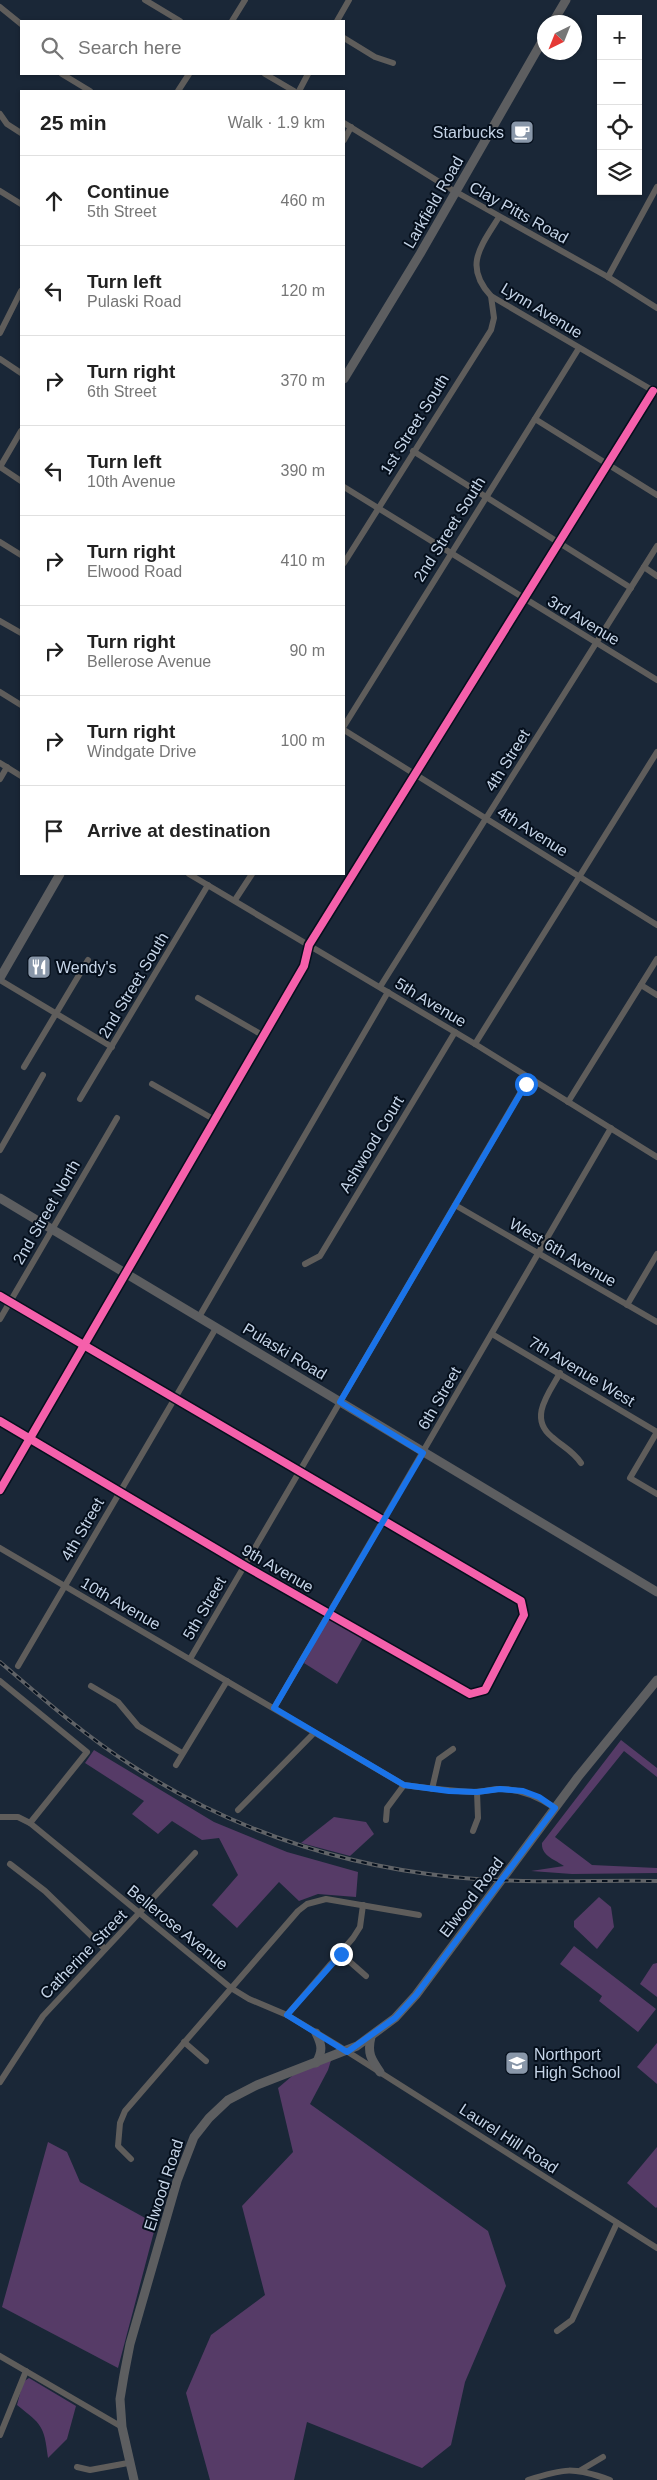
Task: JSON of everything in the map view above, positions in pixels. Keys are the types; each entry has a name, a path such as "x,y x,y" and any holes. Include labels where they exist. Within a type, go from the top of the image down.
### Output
{"main road":[{"path":"558,15 566,0"},
{"name":"Larkfield Road","path":"345,377 456,192 537,50"},
{"path":"0,979 59,875"},
{"name":"Pulaski Road","path":"0,1198 657,1592"},
{"name":"Elwood Road","path":"134,2480 128,2463 120,2399 130,2344 178,2180 194,2137 209,2118 228,2100 257,2085 347,2052 371,2037 395,2018 416,1995 555,1808 626,1716 657,1680"},
{"path":"316,2033 322,2045 322,2054 316,2063"},
{"path":"371,2037 368,2048 370,2057 380,2072"}],"street":[{"path":"145,0 178,20"},
{"path":"233,20 245,0"},
{"path":"339,20 349,0"},
{"path":"0,8 20,23"},
{"path":"345,39 375,57 392,63"},
{"path":"64,75 88,90"},
{"path":"179,90 188,75"},
{"path":"267,75 292,90"},
{"path":"300,90 307,75"},
{"path":"0,114 7,124 20,132"},
{"name":"Clay Pitts Road","path":"345,124 456,192 608,277 657,308"},
{"path":"345,138 351,127"},
{"path":"608,277 657,187"},
{"path":"0,191 20,203"},
{"name":"Lynn Avenue","path":"499,217 479,250 476,259 477,278 491,296 655,392"},
{"name":"1st Street South","path":"345,561 491,330 494,318 491,296"},
{"path":"0,333 20,297"},
{"name":"2nd Street South","path":"345,726 450,553 579,348"},
{"path":"0,360 20,372"},
{"path":"0,1490 304,966 310,945 414,773 655,392"},
{"path":"535,419 657,495"},
{"path":"20,433 0,467 20,480"},
{"path":"413,451 631,588"},
{"name":"3rd Avenue","path":"345,488 595,644 657,680"},
{"path":"0,542 20,554"},
{"name":"4th Street","path":"380,987 657,546"},
{"path":"644,567 657,576"},
{"path":"0,621 20,632"},
{"path":"0,692 20,704"},
{"name":"4th Avenue","path":"345,729 657,925"},
{"path":"475,1044 657,752"},
{"path":"0,763 20,775"},
{"path":"0,779 7,767"},
{"name":"5th Avenue","path":"191,875 475,1044 657,1157"},
{"path":"235,900 251,875"},
{"name":"2nd Street South","path":"80,1099 208,885"},
{"path":"568,1102 657,959"},
{"path":"24,1067 88,960"},
{"path":"0,979 112,1047"},
{"path":"641,985 657,995"},
{"path":"199,1317 388,992"},
{"path":"198,998 264,1036"},
{"name":"Ashwood Court","path":"305,1264 320,1256 455,1032"},
{"path":"0,1150 43,1075"},
{"name":"5th Street","path":"190,1659 529,1078"},
{"path":"152,1084 215,1120"},
{"name":"2nd Street North","path":"0,1319 117,1118"},
{"name":"6th Street","path":"274,1708 611,1128"},
{"name":"West 6th Avenue","path":"455,1205 657,1322"},
{"path":"627,1305 657,1254"},
{"path":"0,1296 384,1519"},
{"name":"4th Street","path":"18,1666 216,1328"},
{"name":"7th Avenue West","path":"492,1334 657,1432"},
{"path":"560,1373 544,1401 540,1417 547,1432 571,1450 582,1463"},
{"name":"9th Avenue","path":"0,1421 245,1566 457,1688 470,1694 485,1690 524,1615 521,1601 384,1519"},
{"path":"657,1432 630,1478 657,1494"},
{"name":"10th Avenue","path":"0,1548 404,1785 477,1792 500,1789 523,1791 539,1797 555,1808"},
{"path":"0,1680 87,1752 30,1823"},
{"path":"176,1765 228,1681"},
{"path":"91,1686 118,1702 138,1726 182,1753"},
{"path":"238,1810 314,1733"},
{"path":"432,1789 439,1759 453,1749"},
{"path":"386,1820 386,1808 404,1785"},
{"path":"473,1831 478,1818 477,1792"},
{"name":"Bellerose Avenue","path":"0,1817 18,1817 30,1823 230,1988 249,1999 287,2015 347,2052"},
{"name":"Catherine Street","path":"0,2082 43,2016 105,1949 140,1915 196,1853"},
{"path":"10,1864 45,1891 105,1949"},
{"path":"131,2159 118,2146 120,2123 133,2100 289,1919 307,1904 326,1899 419,1915"},
{"path":"287,2015 341,1954 360,1927 363,1905"},
{"path":"341,1954 366,1976"},
{"path":"184,2042 206,2061"},
{"name":"Laurel Hill Road","path":"347,2052 657,2248"},
{"path":"557,2331 572,2320 617,2223"},
{"path":"0,2356 122,2427"},
{"path":"0,2435 26,2371"},
{"path":"581,2470 603,2457"},
{"path":"77,2467 90,2470 128,2463"},
{"path":"528,2480 553,2472 581,2470 610,2480"}],"shaded area":[{"path":"328,1619 363,1638 337,1684 304,1663"},
{"path":"621,1740 657,1768 657,1777 624,1751 555,1837 592,1865 657,1868 657,1873 572,1874 531,1871 564,1866 546,1854 542,1843"},
{"path":"94,1750 214,1822 287,1852 358,1872 356,1897 318,1894 299,1901 279,1882 237,1928 212,1905 238,1875 219,1838 202,1840 172,1821 158,1834 132,1814 144,1801 85,1763"},
{"path":"334,1817 366,1822 374,1834 350,1856 301,1843"},
{"path":"599,1897 611,1907 614,1927 597,1949 574,1927 574,1921"},
{"path":"574,1946 656,2009 638,2032 599,2001 602,1996 560,1964"},
{"path":"657,1963 657,1997 640,1984 653,1964"},
{"path":"657,2043 657,2084 637,2067"},
{"path":"334,2051 328,2070 310,2104 488,2231 506,2286 465,2382 451,2445 422,2468 307,2422 294,2480 210,2480 186,2393 211,2335 265,2295 242,2206 293,2152 278,2088 305,2065"},
{"path":"48,2142 67,2152 80,2182 156,2224 118,2368 2,2307"},
{"path":"657,2147 657,2207 656,2208 627,2183"},
{"path":"29,2378 76,2406 67,2439 48,2458 43,2432 37,2422 17,2405 23,2382"}],"railway":[{"path":"0,1662 80,1729 131,1765 206,1807 245,1825 285,1840 367,1863 453,1877 529,1881 657,1881"}],"cycle path":[{"path":"0,1490 304,966 309,945 653,391"},
{"path":"0,1296 521,1601 524,1615 485,1690 470,1694 245,1566 0,1421"}],"place":[{"name":"Starbucks","path":"522,132"},
{"name":"Wendy's","path":"39,967"},
{"name":"Northport High School","path":"517,2063"}],"route":[{"path":"341,1954 287,2015 347,2052 371,2037 395,2018 416,1995 555,1808 539,1797 523,1791 500,1789 477,1792 449,1791 404,1785 274,1708 423,1453 340,1402 526,1084"}]}
